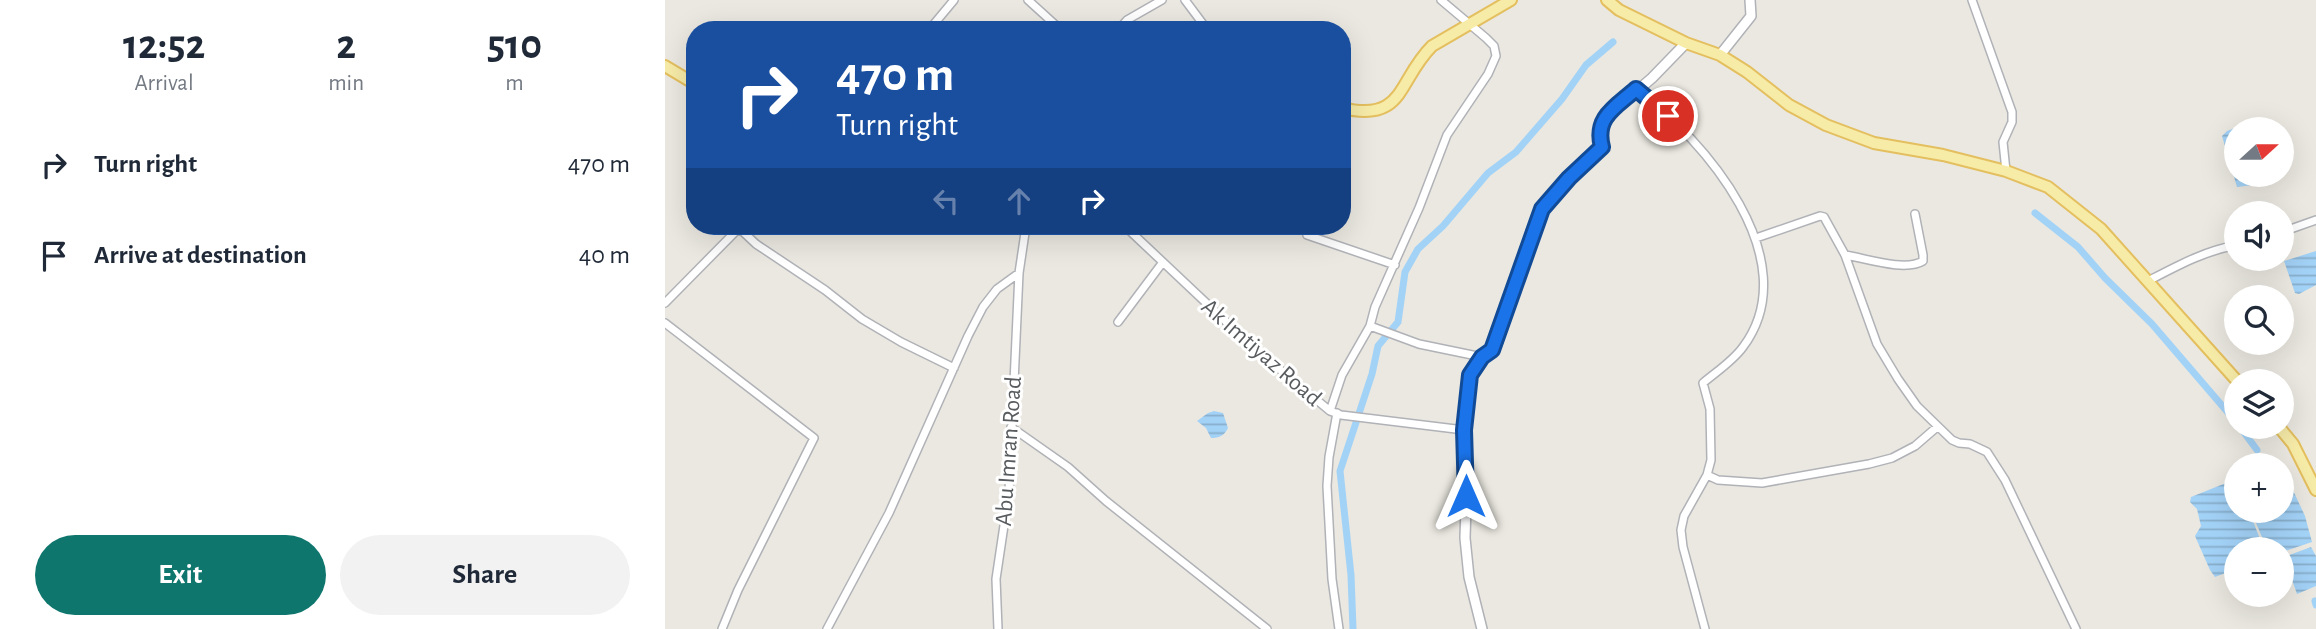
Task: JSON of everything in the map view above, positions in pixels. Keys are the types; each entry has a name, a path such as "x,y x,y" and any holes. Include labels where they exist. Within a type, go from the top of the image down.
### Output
{"main road":[{"path":"1351,110 1376,111 1387,107 1395,100 1423,55 1432,46 1511,0"},
{"path":"1607,0 1619,10 1686,43 1720,55 1789,105 1859,139 1943,155 2006,171 2048,187 2101,229 2226,369"},
{"path":"665,66 686,79"},
{"path":"2289,439 2316,490"}],"street":[{"path":"936,21 954,0"},
{"path":"1028,0 1051,21"},
{"path":"1126,21 1163,0"},
{"path":"1185,0 1200,21"},
{"path":"1339,629 1332,579 1327,486 1342,375 1370,326 1378,298 1395,265 1447,135 1488,74 1496,56 1494,46 1441,0"},
{"path":"1720,55 1751,16 1750,0"},
{"path":"1972,0 2012,112 2012,122 2003,142 2006,171"},
{"path":"1482,629 1469,578 1465,538 1467,475 1464,430 1470,375 1482,357 1492,350 1542,209 1569,178 1602,147 1599,135 1602,121 1652,78 1686,43"},
{"path":"1636,89 1682,128 1730,189 1756,238 1764,276 1762,301 1754,329 1743,348 1703,383 1711,426 1711,460 1707,475 1684,516 1681,530 1705,629"},
{"path":"1845,255 1884,263 1918,264 1923,261 1923,255 1915,214"},
{"path":"1756,238 1820,216 1827,220 1845,255 1877,344 1917,406 1937,426 1952,440 1987,452 2005,480 2076,629"},
{"path":"2294,228 2316,220"},
{"path":"665,303 732,235"},
{"path":"747,235 755,244 825,290 862,319 954,368"},
{"name":"Abu Imran Road","path":"998,629 996,579 1009,492 1019,273 1025,235"},
{"name":"Ak Imtiyaz Road","path":"1134,235 1254,348 1336,413 1464,430"},
{"path":"1307,235 1395,265"},
{"path":"2148,281 2193,257 2224,247"},
{"path":"1118,322 1163,262"},
{"path":"827,629 889,513 983,307 997,289 1019,273"},
{"path":"665,323 814,438 738,590 722,629"},
{"path":"1370,326 1395,337 1450,352 1482,357"},
{"path":"1707,475 1718,480 1762,483 1869,464 1892,458 1915,446 1937,426"},
{"path":"1011,427 1068,467 1106,501 1136,522 1202,579 1267,629"}],"water":[{"path":"2316,251 2316,285 2299,294 2295,293 2287,271 2294,271 2294,258"},
{"path":"1214,411 1223,413 1228,428 1221,436 1211,438 1206,428 1197,421"},
{"path":"2224,484 2224,523 2254,523 2259,537 2224,537 2224,574 2215,577 2195,536 2201,526 2197,509 2190,502 2191,497"},
{"path":"2294,493 2305,516 2312,542 2294,548 2294,537 2262,537 2256,523 2294,523"},
{"path":"2311,547 2316,556 2316,586 2297,594 2294,585 2294,553"}],"waterway":[{"path":"1353,629 1351,575 1340,471 1372,374 1378,346 1398,322 1405,272 1418,249 1443,226 1488,173 1516,152 1562,99 1586,65 1613,42"},
{"path":"2035,213 2078,247 2152,324 2224,408"},
{"path":"2249,439 2257,450"},
{"path":"2315,601 2316,605"}],"route":[{"path":"1466,496 1464,430 1470,375 1482,357 1492,350 1542,209 1569,178 1602,147 1599,135 1602,121 1636,89 1668,116"}]}
